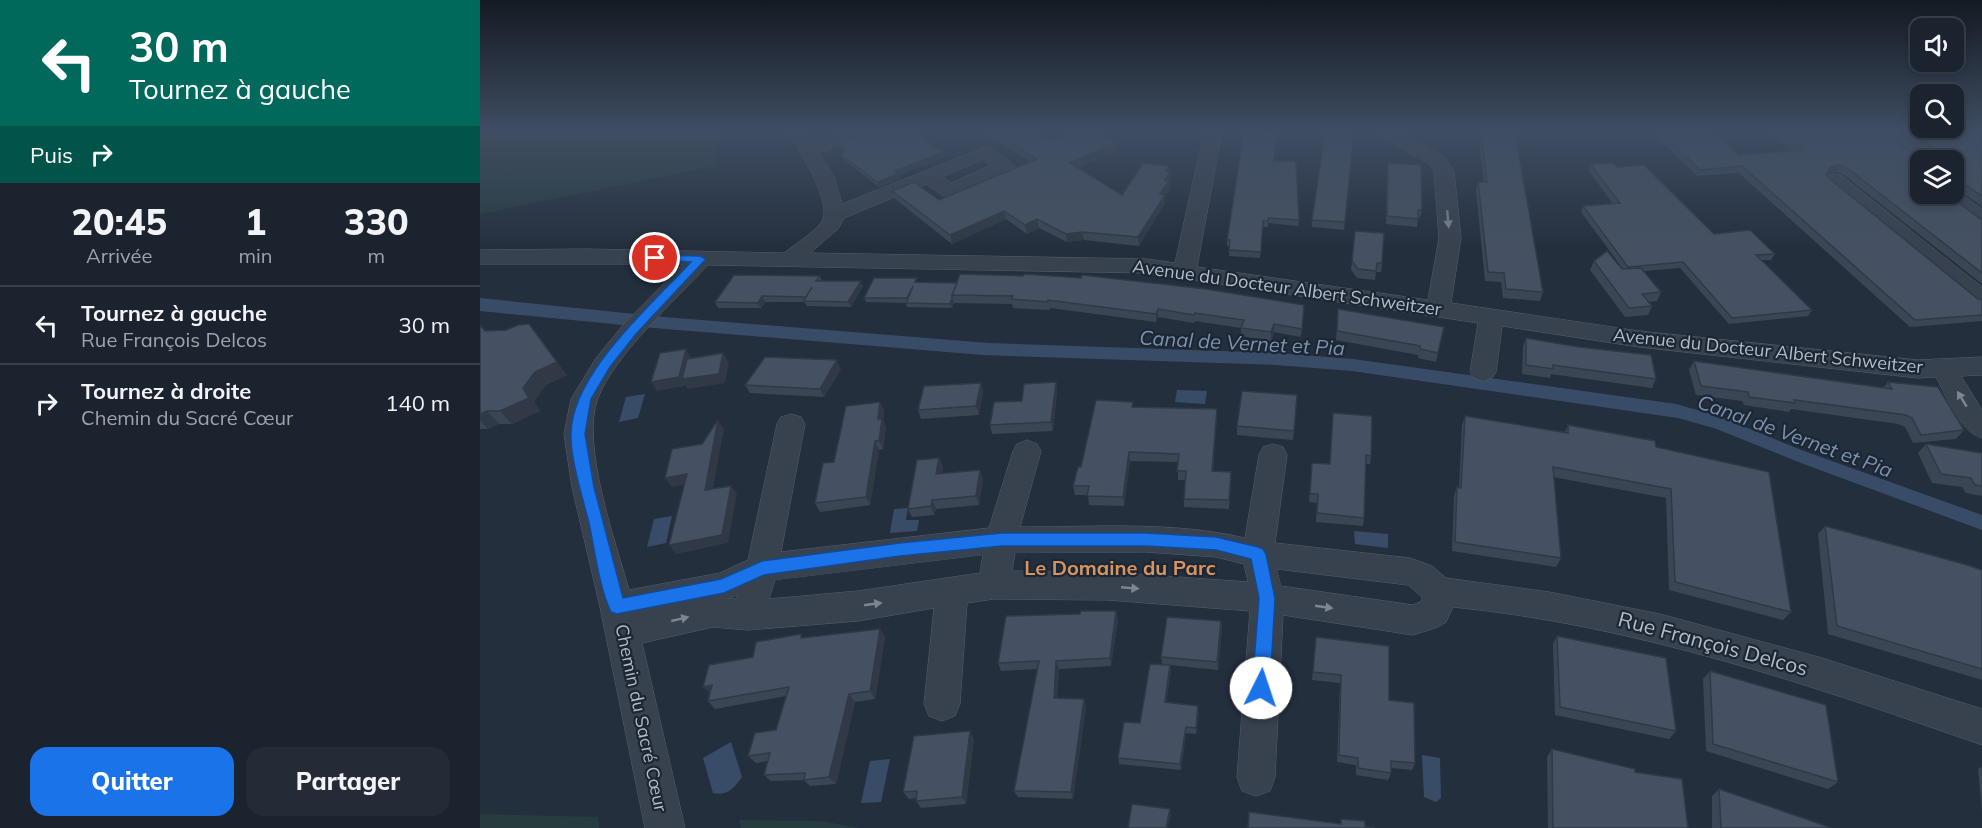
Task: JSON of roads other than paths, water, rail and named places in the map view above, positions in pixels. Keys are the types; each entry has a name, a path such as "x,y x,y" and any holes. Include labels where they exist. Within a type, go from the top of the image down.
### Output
{"street":[{"path":"819,171 828,186 838,259"},
{"path":"1185,271 1206,171"},
{"path":"1438,308 1449,238 1444,171"},
{"path":"790,259 833,219 928,176"},
{"path":"1835,180 1982,299"},
{"path":"1962,204 1982,219"},
{"name":"Avenue du Docteur Albert Schweitzer","path":"480,257 838,259 1113,265 1185,271 1639,339 1918,369 1982,366"},
{"name":"Chemin du Sacré Cœur","path":"665,828 620,619 587,487 578,434 584,399 605,364 700,259"},
{"path":"1483,372 1491,316"},
{"path":"1944,369 1975,421 1982,428"},
{"path":"748,615 762,568 791,424"},
{"path":"994,585 1002,540 1027,451"},
{"path":"1256,777 1267,598 1258,554 1273,455"},
{"path":"1146,539 1216,544 1258,554 1410,572 1430,580 1437,592 1438,606 1433,614 1413,620 1267,598 1107,586 994,585 858,606 748,615 713,612 620,619 724,586 762,568 900,550 1002,540 1146,539"},
{"path":"942,704 952,592"},
{"name":"Rue François Delcos","path":"1437,592 1464,593 1618,618 1814,670 1982,727"}],"water":[{"name":"Canal de Vernet et Pia","path":"480,298 664,317 989,343 1277,353 1353,359 1676,404 1718,416 1804,451 1982,515 1982,530 1714,428 1678,418 1352,371 1276,365 983,355 654,328 480,311"},
{"path":"1177,390 1207,391 1205,404 1175,402"},
{"path":"645,394 638,418 619,422 626,397"},
{"path":"908,508 906,520 919,520 917,531 890,533 894,509"},
{"path":"672,516 666,543 647,547 654,519"},
{"path":"1354,531 1388,534 1388,548 1355,544"},
{"path":"731,742 742,777 730,790 718,794 713,793 703,758"},
{"path":"1422,755 1440,758 1441,798 1436,802 1424,797"},
{"path":"890,759 881,802 861,803 870,761"}],"district":[{"name":"Le Domaine du Parc","path":"1120,568"}]}
